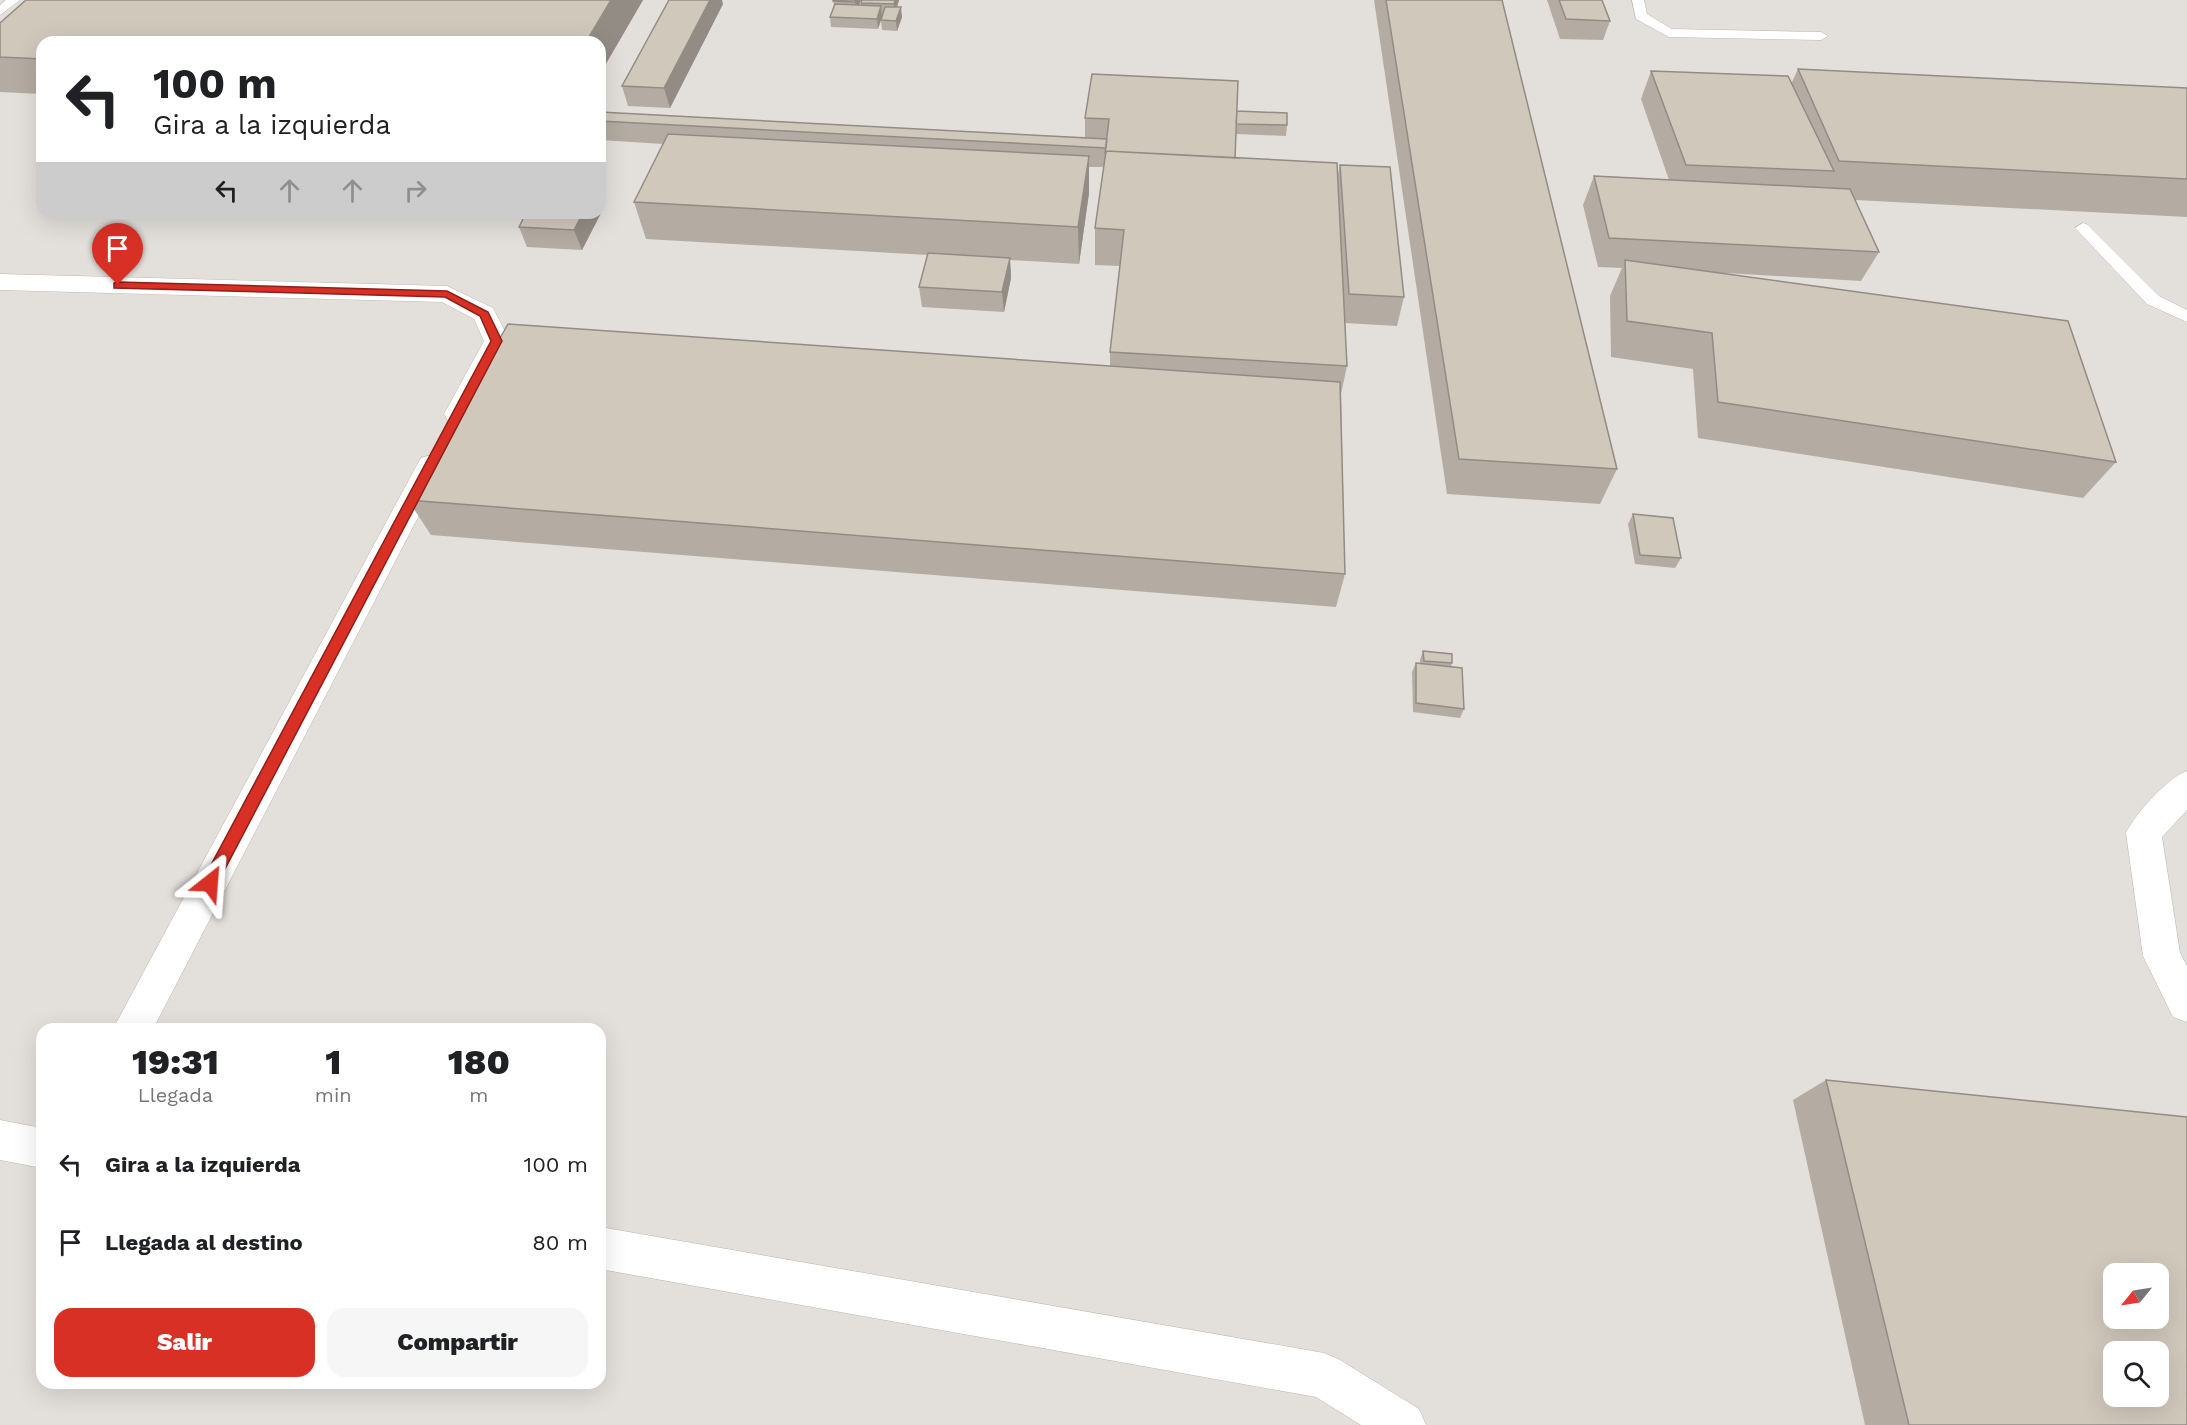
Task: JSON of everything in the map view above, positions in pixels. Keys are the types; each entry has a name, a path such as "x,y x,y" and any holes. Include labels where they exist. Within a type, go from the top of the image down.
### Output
{"street":[{"path":"0,282 447,294 484,314 497,341 135,1023"},
{"path":"2187,786 2144,833 2162,956 2187,1004"},
{"path":"0,1140 36,1147"},
{"path":"606,1249 1324,1376 1403,1425"}],"lane":[{"path":"0,11 14,0"},
{"path":"1638,0 1641,16 1669,33 1821,36"},
{"path":"2083,228 2154,300 2187,317"}],"shaded area":[{"path":"0,0 2187,0 2187,1425 0,1425"}],"building":[{"path":"26,0 611,0 590,36 36,36 36,59 0,57 0,23"},
{"path":"669,0 710,0 664,88 622,86"},
{"path":"855,0 855,2 833,1"},
{"path":"862,0 895,0 894,4 861,3"},
{"path":"1386,0 1502,0 1617,469 1459,459"},
{"path":"1559,0 1602,0 1610,21 1566,19"},
{"path":"835,4 881,6 877,19 830,17"},
{"path":"885,7 901,7 896,21 881,20"},
{"path":"1798,69 2187,88 2187,179 1839,161"},
{"path":"1651,71 1788,76 1834,171 1686,165"},
{"path":"1092,74 1238,81 1235,158 1106,151 1105,153 1109,119 1085,118"},
{"path":"1237,111 1287,113 1287,125 1236,124"},
{"path":"606,112 1107,139 1106,148 606,121"},
{"path":"668,134 1089,156 1078,227 634,202"},
{"path":"1106,151 1337,163 1347,366 1110,352 1124,230 1095,228"},
{"path":"1340,165 1390,167 1404,297 1349,294"},
{"path":"1594,176 1850,189 1879,252 1609,238"},
{"path":"523,219 580,219 574,230 519,227"},
{"path":"928,253 1010,258 1002,292 919,287"},
{"path":"1625,260 2068,321 2116,462 1718,402 1712,333 1627,321"},
{"path":"508,324 1340,382 1345,574 408,500"},
{"path":"1633,514 1673,518 1681,558 1640,555"},
{"path":"1423,651 1452,654 1452,663 1424,661"},
{"path":"1416,663 1462,668 1464,709 1416,703"},
{"path":"1826,1080 2187,1117 2187,1425 1909,1425"}],"route":[{"path":"118,285 447,294 484,314 497,341 210,883"}]}
